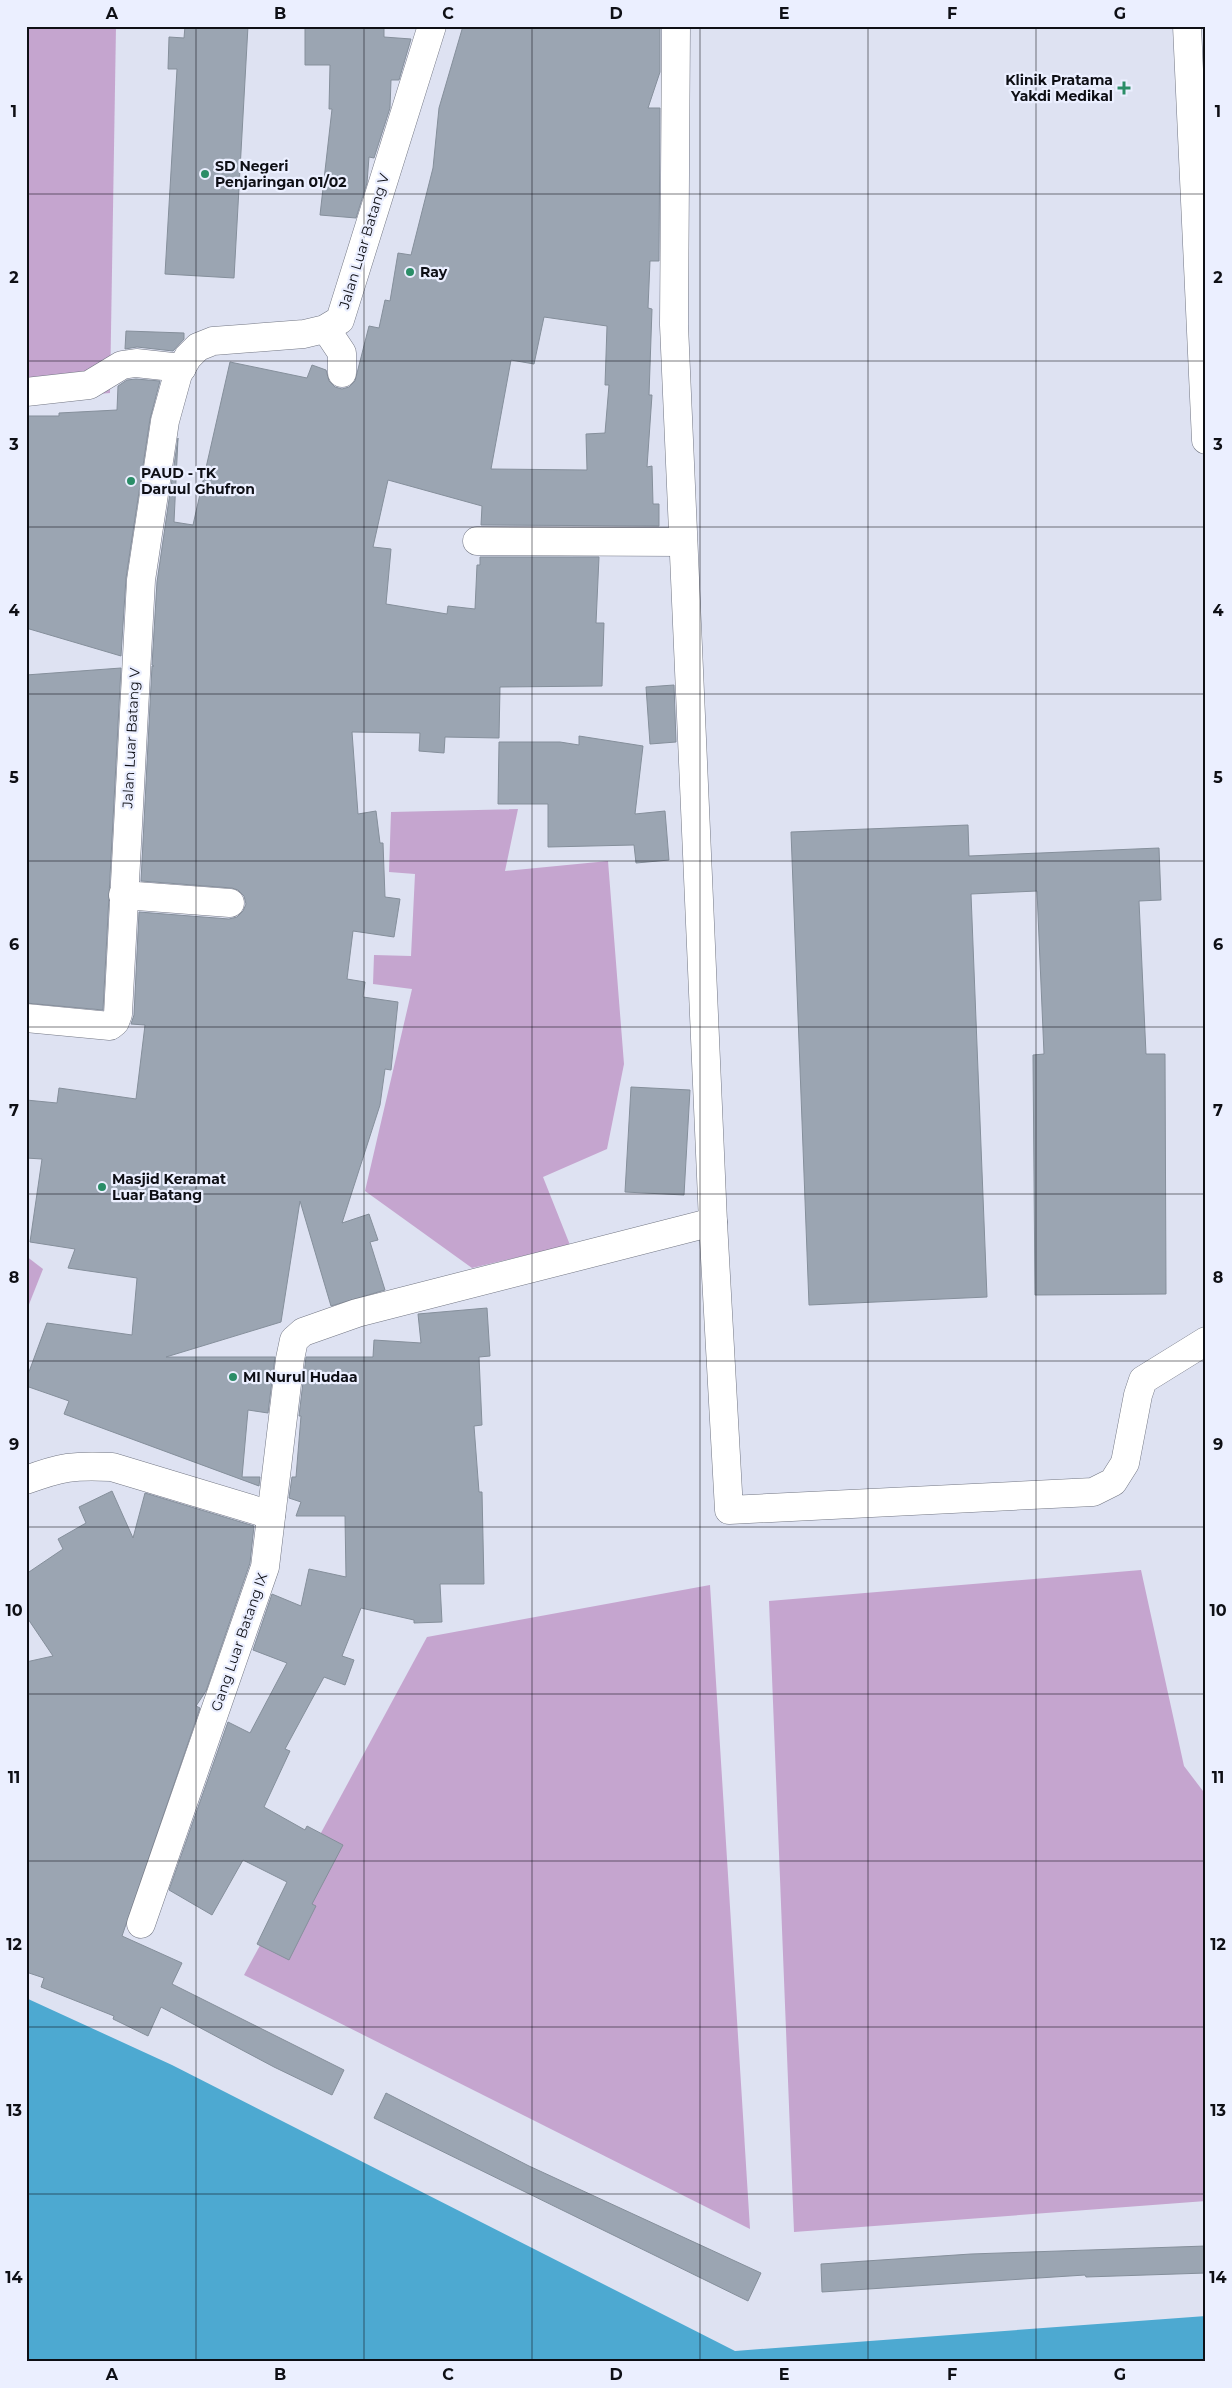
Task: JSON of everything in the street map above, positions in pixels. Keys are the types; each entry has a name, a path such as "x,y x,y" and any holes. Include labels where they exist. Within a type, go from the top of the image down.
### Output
{"street":[{"name":"Jalan Luar Batang V","path":"26,1018 110,1026 115,1022 118,1014 140,580 165,421 182,368 188,357 198,347 214,340 304,334 326,329 340,320 432,26"},
{"path":"676,26 674,325 713,1222 729,1510 1093,1492 1113,1482 1124,1463 1138,1395 1143,1380 1206,1341"},
{"path":"1187,26 1206,440"},
{"path":"326,329 342,353 342,373"},
{"path":"26,392 90,385 122,365 136,364 182,368"},
{"path":"477,541 683,542"},
{"path":"123,895 230,903"},
{"name":"Gang Luar Batang IX","path":"142,1924 265,1567 290,1358 294,1340 303,1332 357,1313 713,1222"},
{"path":"26,1480 60,1468 85,1466 112,1467 271,1515"}],"shaded area":[{"path":"26,26 116,26 110,393 26,400"},
{"path":"518,809 505,871 608,861 624,1064 607,1149 543,1177 570,1245 472,1268 365,1191 412,989 373,984 374,955 411,956 415,874 389,872 391,812"},
{"path":"26,1256 43,1269 26,1312"},
{"path":"1141,1570 1184,1766 1206,1795 1206,2201 794,2232 769,1601"},
{"path":"710,1585 750,2229 244,1975 427,1637"}],"water":[{"path":"26,1998 172,2065 735,2351 1206,2316 1206,2362 26,2362"}],"building":[{"name":"SD Negeri Penjaringan 01/02","path":"185,26 248,26 234,278 165,274 177,69 168,69 169,37 184,38"},
{"path":"305,26 384,26 384,37 411,39 399,80 391,80 390,108 374,158 369,157 367,183 356,218 320,215 332,109 329,109 330,65 305,65"},
{"path":"463,26 660,26 660,72 648,108 660,108 659,261 650,261 648,308 652,309 649,395 652,395 647,467 652,466 653,504 659,504 659,526 481,525 482,506 388,480 373,547 391,549 386,604 447,614 448,606 475,609 477,565 480,565 480,557 599,557 596,623 604,623 602,686 500,687 499,738 445,737 444,753 419,751 420,733 352,732 358,814 376,811 380,843 383,843 385,897 400,899 394,937 353,931 347,979 365,982 363,997 398,1002 391,1070 385,1069 380,1105 342,1223 369,1214 378,1240 370,1242 385,1290 331,1306 300,1201 281,1322 166,1357 275,1357 268,1413 248,1410 242,1477 260,1477 259,1486 64,1414 69,1401 26,1386 26,1380 47,1323 132,1335 137,1278 68,1268 75,1249 30,1242 42,1159 26,1158 26,1100 57,1103 59,1088 136,1099 145,1025 131,1024 134,1015 139,912 229,919 237,917 243,911 246,904 244,896 238,890 232,888 141,881 157,582 178,438 174,522 193,525 230,362 307,378 312,365 326,370 329,381 335,387 342,389 349,387 355,381 369,326 379,328 385,300 390,301 398,253 411,255 433,168 439,108","holes":["544,317 607,326 605,385 609,385 605,433 586,434 587,470 491,469 511,360 534,364"]},
{"path":"126,331 184,333 184,339 173,351 137,347 125,349"},
{"path":"127,380 160,381 150,419 126,578 121,656 26,628 26,416 59,416 59,413 117,410 118,386"},
{"path":"121,668 103,1010 26,1003 26,675"},
{"path":"674,685 676,742 650,744 646,687"},
{"path":"579,736 643,746 635,814 665,811 669,860 636,863 634,845 548,847 548,804 498,804 499,742 560,742 579,745"},
{"path":"968,825 969,856 1159,848 1161,900 1139,901 1146,1054 1165,1054 1166,1294 1035,1295 1033,1055 1044,1054 1037,891 971,894 987,1297 809,1305 791,832"},
{"path":"631,1087 690,1090 684,1195 625,1192"},
{"path":"487,1308 490,1356 479,1357 482,1425 474,1426 479,1492 482,1492 484,1584 440,1584 442,1622 414,1623 414,1620 361,1608 342,1656 354,1660 345,1685 324,1677 285,1749 290,1751 264,1807 305,1830 307,1826 343,1845 312,1904 316,1906 289,1960 257,1944 287,1882 243,1860 212,1915 169,1890 228,1722 250,1733 287,1663 253,1650 272,1594 301,1606 309,1569 346,1577 345,1516 296,1516 301,1502 289,1498 292,1477 296,1477 301,1416 299,1416 306,1357 373,1357 374,1340 421,1343 418,1314"},
{"path":"112,1491 133,1538 145,1493 254,1526 250,1563 206,1691 196,1706 200,1708 122,1936 182,1963 172,1984 344,2070 332,2095 274,2067 161,2007 148,2036 113,2019 114,2016 41,1987 44,1978 26,1972 26,1662 53,1656 26,1616 26,1574 63,1549 58,1539 86,1523 79,1507"},
{"path":"386,2093 529,2166 761,2273 748,2301 374,2118"},
{"path":"1206,2246 1206,2273 1086,2277 1085,2275 822,2292 821,2264 971,2254"}],"place":[{"name":"Klinik Pratama Yakdi Medikal","path":"1124,88"},
{"name":"SD Negeri Penjaringan 01/02","path":"205,174"},
{"name":"Ray","path":"410,272"},
{"name":"PAUD - TK Daruul Ghufron","path":"131,481"},
{"name":"Masjid Keramat Luar Batang","path":"102,1187"},
{"name":"MI Nurul Hudaa","path":"233,1377"}]}
